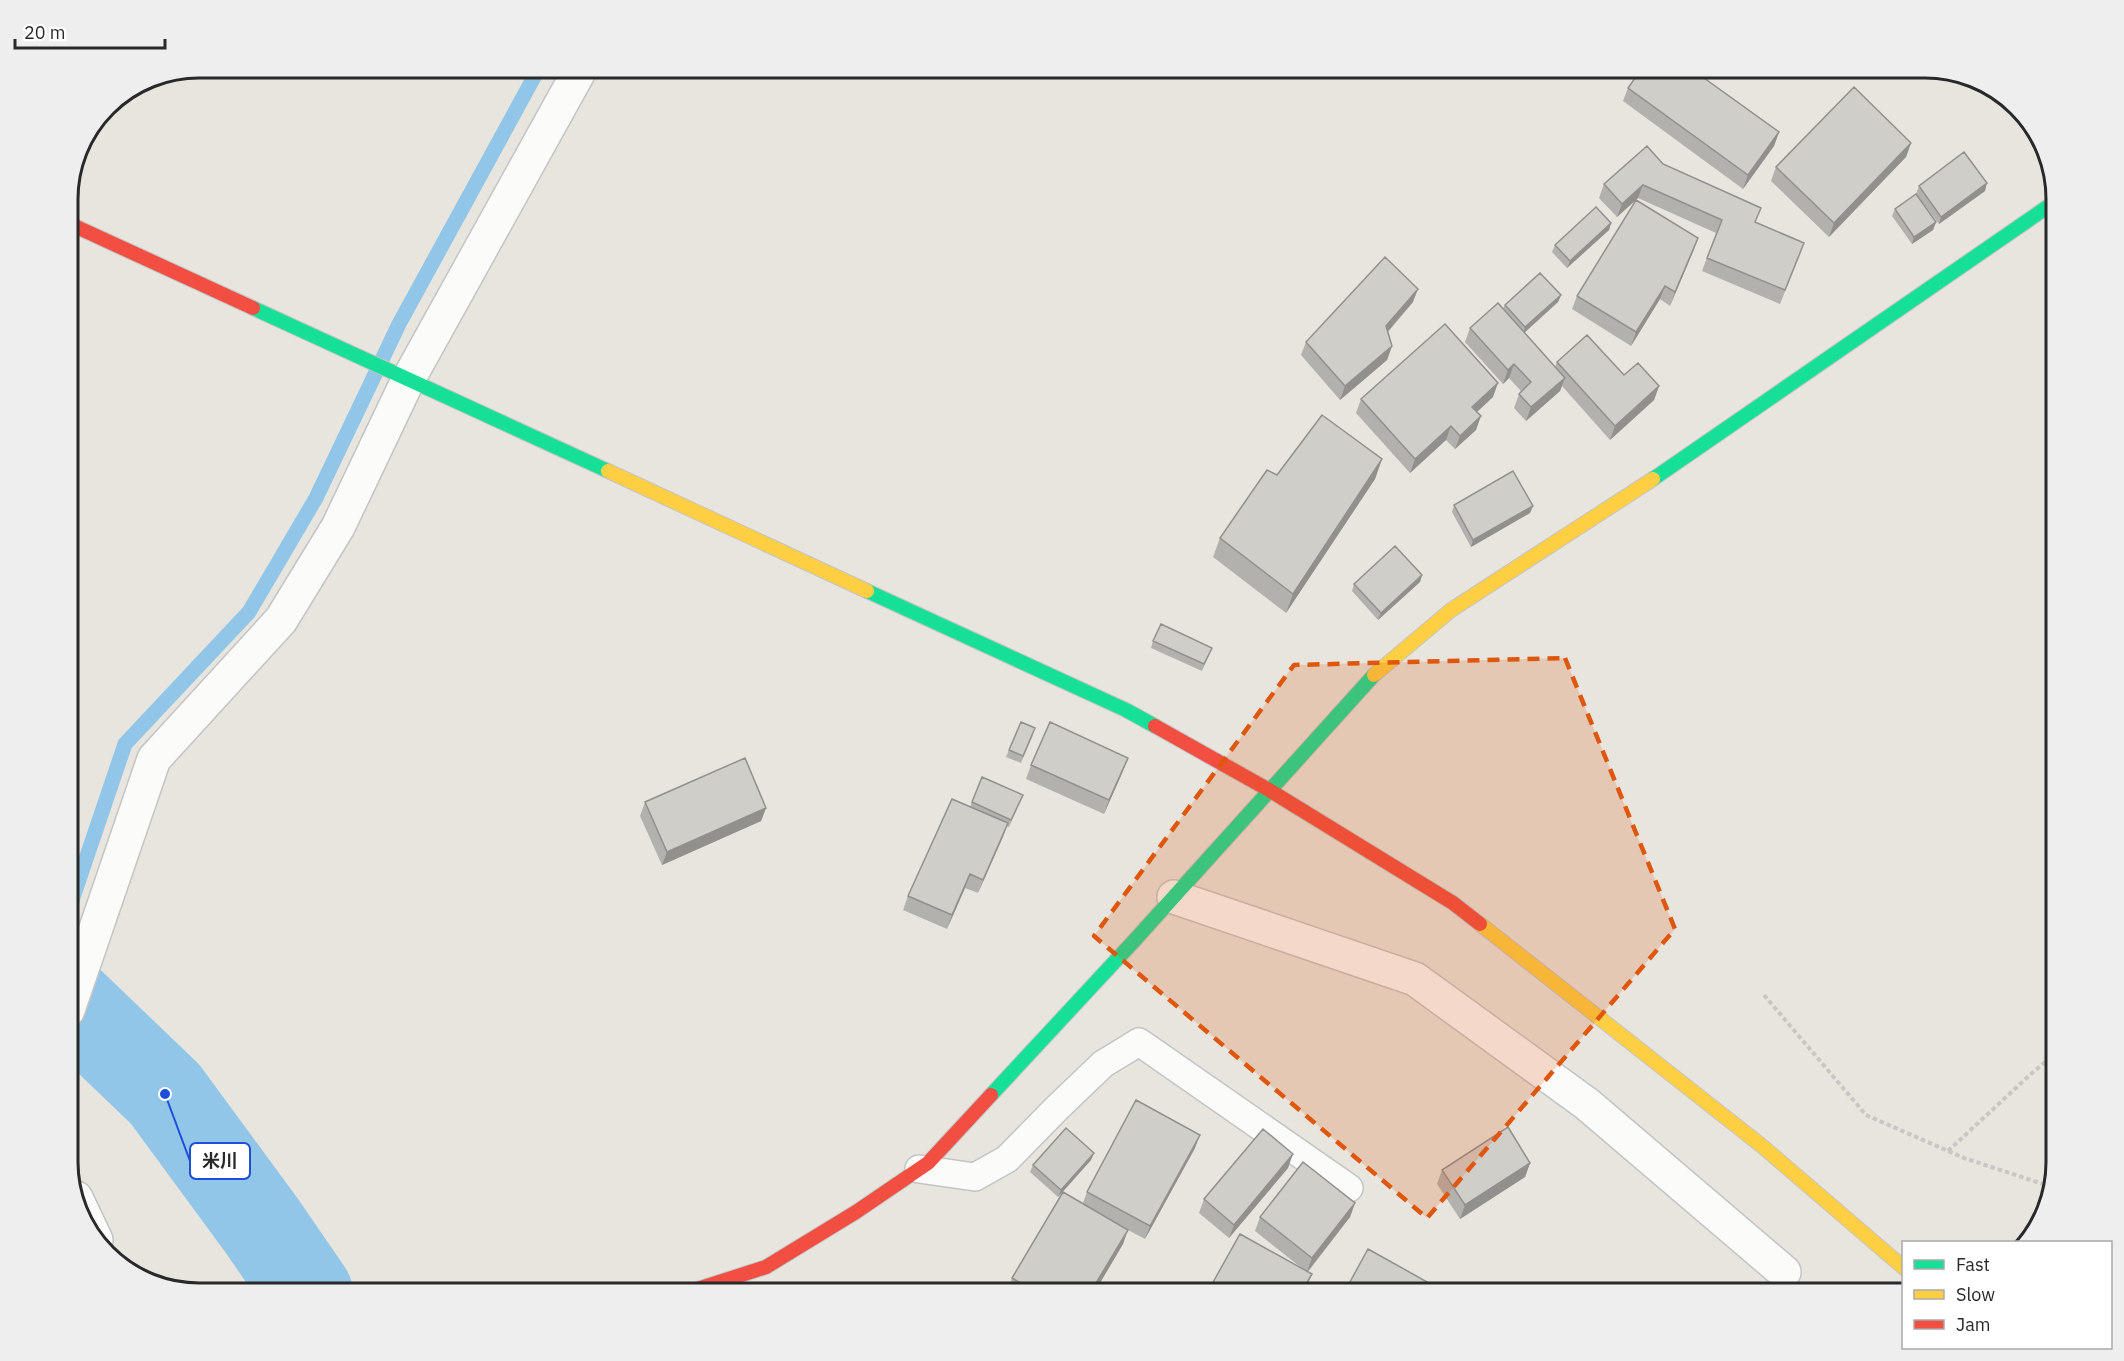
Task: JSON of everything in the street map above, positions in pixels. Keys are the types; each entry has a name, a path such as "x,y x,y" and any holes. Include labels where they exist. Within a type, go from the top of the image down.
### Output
{"street":[{"path":"78,983 154,759 281,620 338,527 408,380 575,78"},
{"path":"717,1283 766,1267 856,1212 927,1163 1174,897 1379,669 1452,610 1624,499 2046,208"},
{"path":"78,228 1126,710 1269,790 1454,903 1762,1146 1902,1266"},
{"path":"1174,897 1415,979 1587,1104 1784,1272"}],"lane":[{"path":"919,1169 975,1177 1007,1159 1103,1064 1139,1042 1349,1188"}],"path":[{"path":"1764,995 1866,1115 1964,1158 2044,1184"},
{"path":"1948,1151 2046,1061"}],"highlighted area":[{"path":"1565,658 1675,929 1427,1218 1094,936 1294,665"}],"building":[{"path":"1635,78 1704,78 1779,132 1748,175 1628,88"},
{"path":"1854,87 1911,143 1834,223 1776,167"},
{"path":"1647,146 1663,164 1761,208 1755,222 1804,243 1785,290 1707,258 1722,220 1643,185 1622,204 1604,184"},
{"path":"1964,152 1987,183 1941,217 1919,186"},
{"path":"1916,194 1936,222 1914,237 1895,209"},
{"path":"1636,200 1698,238 1675,292 1665,286 1636,332 1577,296"},
{"path":"1596,207 1611,223 1570,261 1555,245"},
{"path":"1385,257 1418,289 1386,326 1392,346 1345,386 1306,342"},
{"path":"1540,273 1561,295 1525,327 1505,305"},
{"path":"1498,303 1565,378 1531,407 1519,394 1531,382 1514,364 1508,370 1470,328"},
{"path":"1445,324 1498,383 1472,407 1481,416 1460,436 1451,426 1415,459 1361,399"},
{"path":"1587,335 1624,375 1638,363 1659,386 1615,426 1557,362"},
{"path":"1322,415 1382,459 1293,594 1220,538 1267,470 1277,475"},
{"path":"1513,471 1533,506 1473,540 1454,505"},
{"path":"1395,546 1422,575 1381,613 1354,584"},
{"path":"1161,624 1212,648 1204,664 1153,641"},
{"path":"1021,722 1035,728 1023,756 1009,750"},
{"path":"1050,722 1128,758 1109,800 1031,765"},
{"path":"745,758 766,808 667,852 645,802"},
{"path":"982,777 1023,795 1011,820 972,802"},
{"path":"952,799 1008,823 983,880 970,874 952,915 908,896"},
{"path":"1136,1100 1200,1135 1150,1226 1087,1192"},
{"path":"1508,1127 1530,1163 1465,1205 1442,1170"},
{"path":"1066,1128 1094,1153 1061,1190 1033,1165"},
{"path":"1263,1129 1293,1154 1234,1225 1204,1199"},
{"path":"1303,1162 1355,1203 1312,1258 1260,1217"},
{"path":"1063,1192 1128,1230 1096,1283 1021,1283 1012,1278"},
{"path":"1240,1234 1312,1274 1307,1283 1213,1283"},
{"path":"1368,1249 1429,1283 1349,1283"}],"waterway":[{"path":"78,883 125,744 249,612 316,498 399,324 534,78"},
{"path":"78,1011 165,1094 301,1283"}],"traffic: fast":[{"path":"1653,479 2046,208"},
{"path":"253,308 608,471"},
{"path":"867,591 1126,710 1155,726"},
{"path":"991,1095 1133,942 1374,675"}],"traffic: slow":[{"path":"608,471 867,591"},
{"path":"1374,675 1451,610 1653,479"},
{"path":"1480,924 1762,1146 1902,1266"}],"traffic: jam":[{"path":"78,228 253,308"},
{"path":"1155,726 1269,790 1453,903 1480,924"},
{"path":"716,1283 766,1267 856,1212 928,1163 991,1095"}],"place":[{"name":"米川","path":"165,1094"}]}
